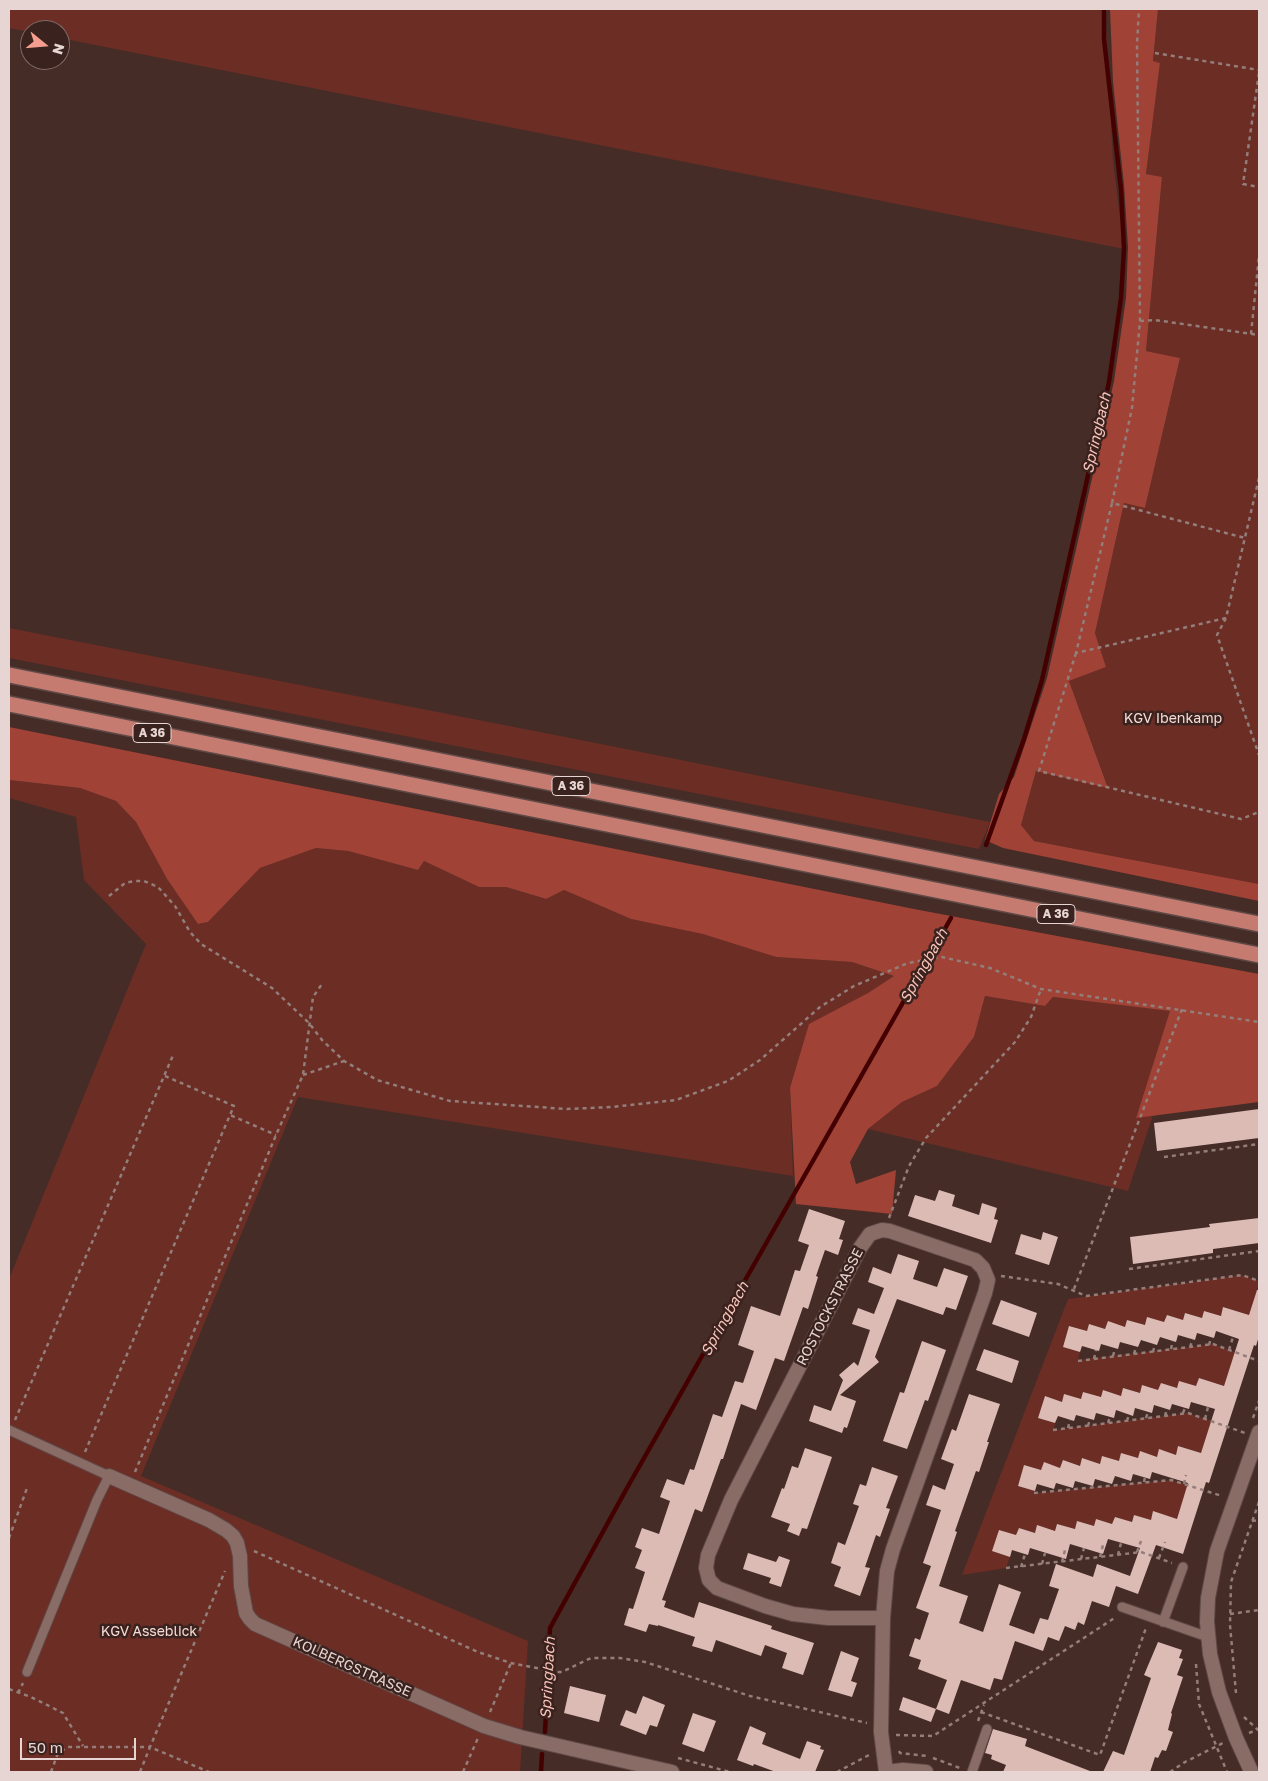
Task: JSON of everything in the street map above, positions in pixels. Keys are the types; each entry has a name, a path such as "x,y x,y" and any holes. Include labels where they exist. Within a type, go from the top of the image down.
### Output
{"highway":[{"name":"A 36","path":"9,675 1259,924"},
{"name":"A 36","path":"9,704 1256,955"}],"street":[{"name":"ROSTOCKSTRASSE","path":"883,1618 811,1616 794,1614 765,1606 717,1588 709,1580 706,1568 708,1555 731,1500 860,1248 870,1234 882,1230 890,1231 974,1260 983,1268 988,1280 893,1549 887,1571 883,1618 881,1732 886,1772"},
{"path":"1253,1433 1215,1559 1208,1598 1208,1637 1218,1692 1236,1738 1253,1770"},
{"path":"108,1476 209,1520 226,1530 237,1543"},
{"name":"KOLBERGSTRASSE","path":"237,1543 240,1556 241,1586 246,1612 250,1620 255,1624 484,1726 520,1737 672,1772"},
{"path":"886,1772 903,1770 926,1772"}],"lane":[{"path":"10,1430 108,1476 27,1672"},
{"path":"1163,1622 1183,1567"},
{"path":"1126,1609 1208,1637"},
{"path":"972,1772 986,1729"}],"path":[{"path":"1139,9 1137,44 1140,321 1132,408 1112,503 1076,653 1039,771 1241,818 1259,812"},
{"path":"1155,53 1259,71 1243,184 1259,187"},
{"path":"1252,334 1259,256"},
{"path":"1140,321 1156,320 1259,335"},
{"path":"1259,478 1226,618 1217,636 1259,755"},
{"path":"1112,503 1245,538"},
{"path":"1076,653 1226,618"},
{"path":"109,896 125,883 144,881 158,886 200,944 272,988 309,1023 322,1040 344,1061 377,1080 450,1101 567,1108 612,1107 676,1100 728,1081 760,1060 820,1007 854,986 908,963 942,957 990,968 1042,989 1259,1022"},
{"path":"130,1485 276,1135 303,1075 313,997 316,990 322,984"},
{"path":"888,1218 909,1166 926,1138 1015,1042 1031,1017 1042,989"},
{"path":"1182,1009 1074,1289 1086,1296 1242,1275 1259,1281"},
{"path":"10,1430 174,1053"},
{"path":"303,1075 344,1061"},
{"path":"80,1463 234,1106 164,1076"},
{"path":"230,1115 276,1135"},
{"path":"1164,1157 1259,1144"},
{"path":"1128,1269 1259,1251"},
{"path":"1229,1350 1233,1337"},
{"path":"1209,1345 1211,1338"},
{"path":"1190,1347 1192,1339"},
{"path":"1171,1350 1173,1341"},
{"path":"1153,1352 1155,1344"},
{"path":"1078,1360 1213,1344 1259,1360"},
{"path":"1134,1354 1136,1347"},
{"path":"1113,1356 1115,1349"},
{"path":"1094,1359 1096,1350"},
{"path":"1205,1419 1208,1407"},
{"path":"1183,1413 1185,1408"},
{"path":"1165,1416 1167,1409"},
{"path":"1146,1418 1148,1412"},
{"path":"1053,1430 1188,1413 1253,1433"},
{"path":"1127,1420 1129,1414"},
{"path":"1108,1423 1110,1417"},
{"path":"1088,1426 1090,1419"},
{"path":"1068,1428 1070,1420"},
{"path":"1184,1484 1186,1475"},
{"path":"1163,1480 1164,1476"},
{"path":"1144,1482 1145,1477"},
{"path":"1125,1484 1126,1479"},
{"path":"1034,1493 1109,1484 1171,1480 1225,1497"},
{"path":"9,1538 28,1488"},
{"path":"1237,1700 1230,1625 1231,1582 1259,1502"},
{"path":"1252,1521 1259,1520"},
{"path":"1137,1552 1141,1541"},
{"path":"1159,1558 1165,1542"},
{"path":"237,1543 478,1652 511,1663 562,1672 591,1658 620,1658 645,1662 750,1696 871,1724 881,1732 892,1734 933,1736 1126,1609"},
{"path":"1118,1554 1121,1543"},
{"path":"1100,1557 1103,1545"},
{"path":"1081,1559 1084,1548"},
{"path":"1062,1562 1065,1550"},
{"path":"1006,1568 1137,1552 1183,1567"},
{"path":"1042,1564 1045,1553"},
{"path":"1021,1567 1025,1554"},
{"path":"140,1772 226,1570"},
{"path":"1230,1614 1259,1610"},
{"path":"981,1712 1100,1755 1146,1628"},
{"path":"463,1772 511,1663"},
{"path":"9,1689 63,1713 83,1746"},
{"path":"1241,1714 1258,1729 1243,1735"},
{"path":"1170,1772 1185,1762 1228,1741"},
{"path":"51,1772 58,1753 68,1747 150,1746 209,1772"},
{"path":"1215,1747 1226,1772"},
{"path":"838,1772 868,1756 869,1748"}],"green space":[{"path":"9,9 1105,9 1113,161 1124,249 70,40 70,20 20,20 20,30 9,28"},
{"name":"KGV Ibenkamp","path":"1158,9 1259,9 1259,884 1034,841 1021,825 1036,771 1108,787 1069,681 1106,667 1095,633 1124,503 1145,508 1180,358 1146,351 1162,178 1146,174 1160,63 1153,62"},
{"path":"9,628 990,822 979,849 9,658"},
{"name":"KGV Asseblick","path":"9,780 80,788 116,801 136,822 167,879 198,924 208,922 260,868 316,848 348,851 418,870 424,861 479,887 506,887 545,899 564,890 631,919 703,933 776,957 852,962 894,976 868,993 790,1088 793,1176 298,1097 141,1476 528,1641 520,1772 9,1772 9,1279 146,944 84,880 76,817 9,798"},
{"path":"985,996 1045,1006 1053,997 1171,1011 1136,1117 1153,1115 1128,1191 868,1129 902,1102 937,1086 974,1037"},
{"path":"1242,1275 1259,1281 1249,1315 1224,1307 1221,1316 1204,1311 1202,1318 1185,1313 1183,1320 1167,1315 1164,1322 1145,1325 1127,1320 1125,1327 1108,1322 1105,1329 1089,1324 1087,1331 1070,1326 1063,1347 1080,1352 1078,1360 1213,1344 1235,1352 1224,1386 1199,1378 1196,1386 1177,1388 1161,1383 1158,1390 1142,1385 1140,1393 1123,1388 1121,1396 1103,1390 1101,1397 1083,1392 1081,1399 1064,1395 1062,1402 1045,1396 1038,1418 1055,1423 1054,1430 1188,1413 1212,1421 1201,1453 1178,1446 1176,1455 1159,1450 1157,1457 1140,1452 1138,1458 1119,1461 1102,1456 1100,1464 1082,1458 1080,1466 1063,1460 1060,1468 1044,1463 1041,1470 1025,1465 1018,1486 1035,1491 1035,1493 1171,1480 1188,1485 1177,1519 1153,1512 1151,1520 1134,1515 1131,1522 1115,1517 1112,1524 1096,1519 1094,1526 1077,1521 1075,1529 1057,1524 1055,1531 1038,1526 1035,1533 1019,1528 1016,1535 999,1530 993,1551 1010,1557 1006,1568 962,1575 1068,1299"}],"shaded area":[{"path":"1110,9 1158,9 1153,61 1160,63 1146,174 1162,177 1146,351 1180,358 1145,508 1124,503 1095,633 1106,667 1069,681 1108,788 1036,771 1021,825 1034,841 1259,884 1259,901 1003,848 985,840 999,794 1014,777 1047,678 1114,381 1126,298 1128,247 1124,185 1113,82"},
{"path":"9,727 914,909 1259,974 1259,1102 1136,1118 1170,1011 1053,997 1045,1006 985,996 974,1037 937,1086 902,1102 868,1129 850,1162 856,1184 896,1170 892,1214 796,1204 790,1088 809,1024 868,993 894,976 852,962 776,957 703,934 631,919 564,890 546,899 506,887 479,887 424,861 418,870 348,851 316,848 260,868 208,922 198,924 167,879 136,822 116,801 80,788 9,780"}],"building":[{"path":"1259,1109 1259,1138 1157,1151 1154,1123"},
{"path":"939,1190 955,1195 952,1206 979,1215 982,1203 997,1208 994,1219 998,1220 991,1243 908,1216 915,1195 935,1201"},
{"path":"809,1209 845,1221 839,1239 843,1240 838,1255 825,1250 808,1309 803,1307 784,1361 775,1358 756,1410 741,1404 723,1459 721,1459 702,1512 695,1509 662,1600 666,1601 664,1607 694,1618 699,1602 772,1626 771,1629 814,1643 803,1675 782,1668 787,1653 765,1645 761,1656 716,1640 712,1652 692,1646 695,1637 658,1625 649,1624 646,1632 624,1625 629,1608 633,1609 645,1572 635,1568 642,1550 635,1547 642,1528 659,1534 670,1501 660,1497 667,1479 684,1485 690,1469 694,1470 713,1414 722,1417 735,1381 743,1383 754,1351 738,1345 751,1306 780,1316 795,1270 800,1271 809,1245 798,1241"},
{"path":"1259,1218 1259,1243 1213,1249 1213,1253 1133,1264 1130,1237 1210,1227 1209,1224"},
{"path":"1043,1232 1058,1237 1049,1265 1015,1254 1021,1234 1041,1240"},
{"path":"898,1254 919,1261 913,1279 937,1287 944,1268 968,1276 956,1310 946,1307 943,1315 897,1299 875,1357 879,1362 840,1395 856,1401 847,1428 844,1427 842,1433 809,1421 814,1405 831,1411 843,1380 839,1375 854,1362 858,1366 870,1330 852,1324 858,1308 874,1314 884,1288 868,1282 873,1267 891,1274"},
{"path":"1257,1290 1259,1290 1259,1336 1256,1346 1254,1345 1209,1483 1206,1482 1183,1554 1156,1545 1138,1594 1116,1586 1109,1607 1092,1601 1084,1625 1078,1622 1075,1630 1065,1626 1059,1641 1048,1637 1043,1651 1015,1641 1002,1680 994,1678 990,1690 961,1680 949,1714 936,1709 947,1680 918,1669 921,1660 909,1656 915,1638 920,1640 929,1613 916,1608 931,1566 923,1563 941,1510 926,1505 933,1485 945,1490 954,1464 941,1459 952,1429 956,1431 969,1394 1000,1404 979,1472 976,1471 955,1531 957,1532 939,1586 968,1596 959,1623 983,1632 999,1584 1021,1592 1009,1625 1034,1634 1040,1618 1048,1620 1059,1589 1049,1586 1056,1564 1093,1577 1097,1564 1130,1576 1140,1548 1108,1539 1103,1554 1070,1544 1066,1559 1030,1548 1028,1555 1012,1550 1010,1557 992,1551 999,1530 1016,1535 1019,1528 1035,1533 1037,1525 1055,1531 1057,1524 1075,1529 1077,1521 1094,1526 1096,1519 1112,1524 1115,1517 1132,1522 1134,1515 1151,1520 1153,1511 1177,1519 1188,1483 1152,1472 1150,1479 1133,1474 1131,1481 1115,1476 1112,1484 1095,1479 1093,1486 1075,1481 1073,1488 1056,1483 1054,1489 1037,1484 1035,1491 1018,1486 1024,1465 1041,1470 1044,1462 1060,1468 1063,1460 1080,1466 1082,1458 1100,1464 1102,1456 1119,1461 1121,1453 1138,1458 1140,1451 1157,1457 1159,1449 1176,1455 1178,1446 1201,1453 1215,1409 1191,1402 1189,1409 1172,1404 1170,1410 1154,1405 1152,1413 1135,1408 1133,1416 1116,1410 1114,1418 1096,1413 1094,1420 1076,1415 1074,1421 1058,1416 1055,1423 1038,1418 1045,1396 1062,1402 1064,1394 1081,1399 1083,1392 1101,1397 1103,1390 1121,1396 1123,1388 1140,1393 1142,1385 1158,1390 1161,1383 1177,1388 1179,1381 1196,1386 1199,1378 1224,1386 1239,1339 1216,1331 1214,1338 1197,1333 1195,1340 1178,1335 1176,1342 1160,1337 1157,1345 1141,1340 1138,1347 1120,1342 1118,1349 1101,1344 1099,1351 1082,1346 1080,1352 1063,1347 1069,1326 1087,1331 1089,1324 1105,1329 1108,1321 1125,1327 1127,1320 1145,1325 1147,1317 1164,1322 1167,1315 1183,1320 1185,1313 1202,1318 1204,1311 1221,1316 1223,1307 1249,1315"},
{"path":"1001,1300 1037,1313 1029,1337 992,1324"},
{"path":"922,1341 946,1350 928,1401 925,1400 907,1449 883,1441 900,1392 904,1393"},
{"path":"984,1349 1019,1361 1012,1383 976,1370"},
{"path":"805,1448 832,1457 807,1529 802,1528 799,1536 787,1531 790,1524 771,1517 792,1466 798,1468"},
{"path":"872,1467 898,1476 886,1508 890,1509 880,1537 876,1535 865,1567 870,1568 860,1596 834,1586 841,1567 831,1563 838,1542 845,1545 859,1506 853,1504 860,1484 866,1486"},
{"path":"748,1553 776,1562 779,1556 790,1560 781,1587 769,1583 771,1578 743,1569"},
{"path":"1158,1642 1182,1650 1179,1658 1183,1659 1177,1675 1183,1677 1171,1713 1168,1730 1173,1732 1166,1751 1162,1750 1158,1758 1155,1757 1150,1772 1103,1772 1113,1751 1124,1755 1151,1678 1144,1675"},
{"path":"841,1651 859,1658 851,1681 857,1683 852,1697 828,1690"},
{"path":"570,1686 606,1695 599,1722 564,1713"},
{"path":"643,1696 665,1705 657,1727 650,1725 646,1735 620,1725 626,1710 636,1714"},
{"path":"903,1697 936,1709 931,1722 899,1710"},
{"path":"693,1713 716,1721 704,1752 682,1744"},
{"path":"750,1726 766,1733 762,1744 800,1759 807,1741 821,1746 820,1749 824,1750 815,1772 776,1772 737,1760"},
{"path":"993,1729 1027,1739 1025,1746 1090,1771 1003,1772 1006,1765 991,1759 992,1755 985,1753"}],"waterway":[{"name":"Springbach","path":"986,845 1024,739 1042,680 1109,382 1121,298 1124,249 1121,190 1104,39 1104,9"},
{"name":"Springbach","path":"545,1732 550,1628 627,1488 951,918"},
{"name":"Springbach","path":"541,1772 542,1754"}]}
